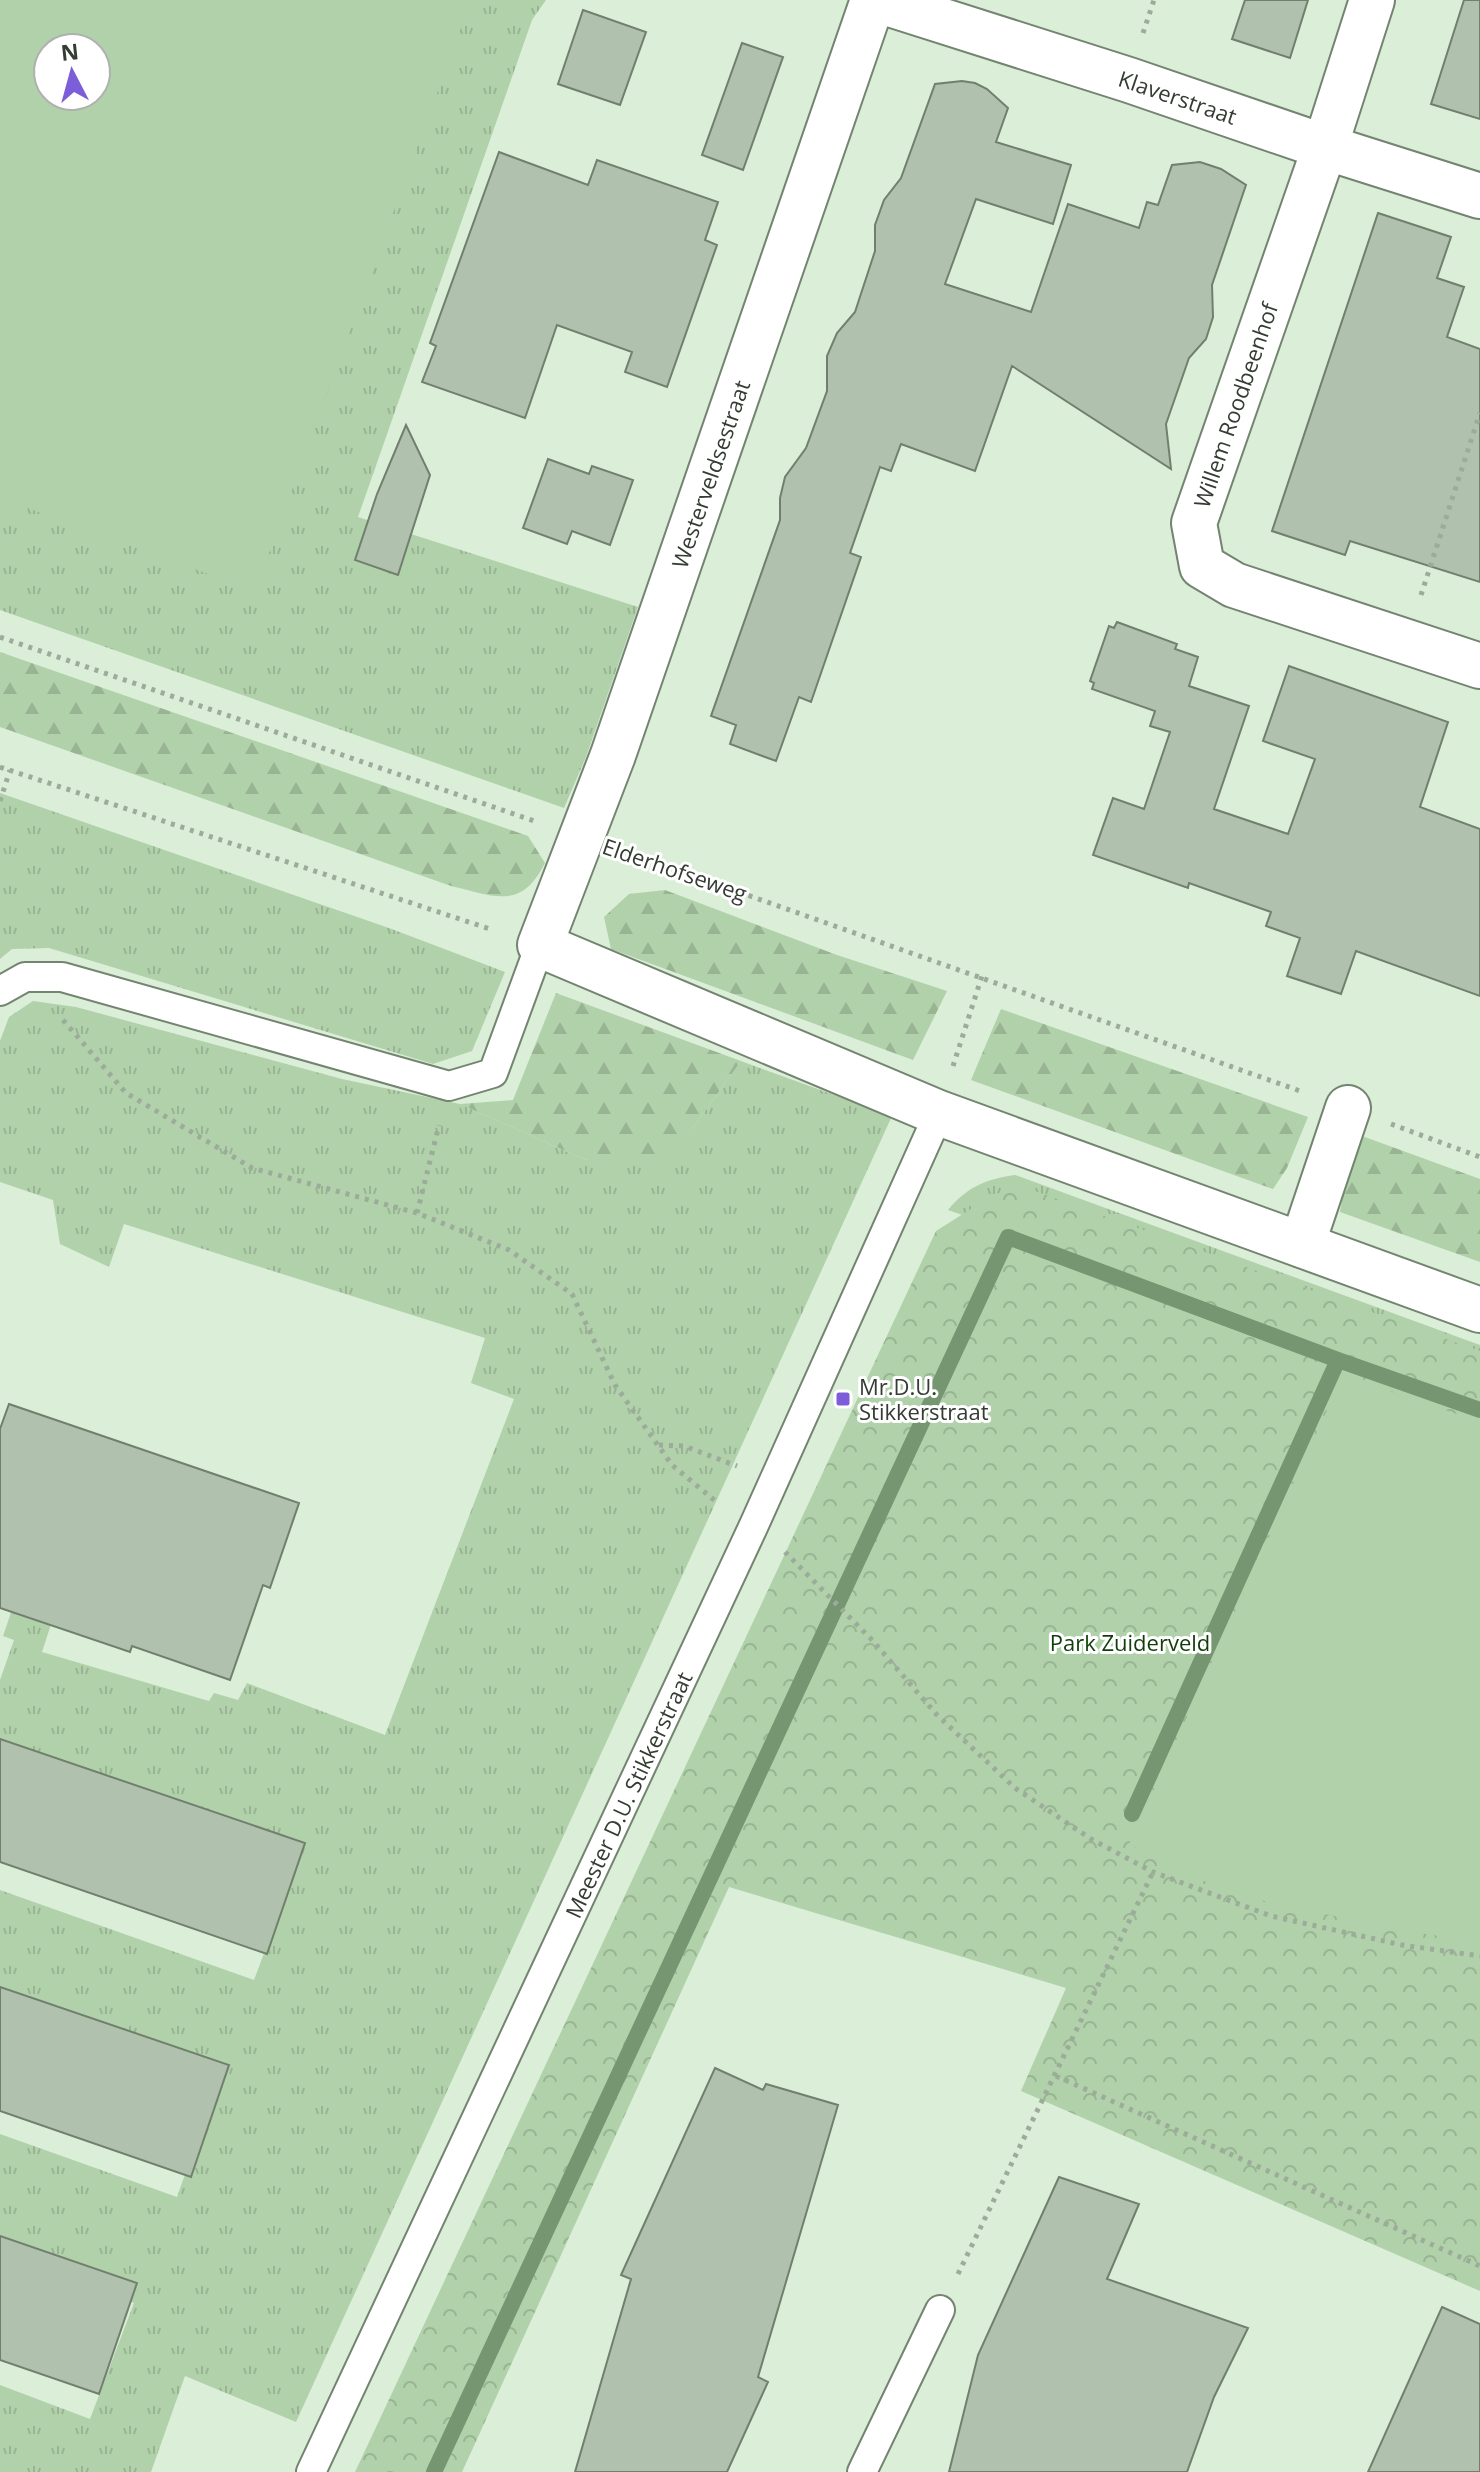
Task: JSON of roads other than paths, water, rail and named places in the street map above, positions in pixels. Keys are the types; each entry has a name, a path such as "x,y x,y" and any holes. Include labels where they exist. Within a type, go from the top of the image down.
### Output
{"street":[{"name":"Klaverstraat","path":"875,0 1480,196"},
{"name":"Westerveldsestraat","path":"540,945 624,725 875,0"},
{"name":"Willem Roodbeenhof","path":"1372,0 1325,147 1194,523 1202,566 1234,585 1480,666"},
{"path":"540,945 939,1113 1480,1310"},
{"path":"1302,1245 1348,1108"}],"lane":[{"path":"0,991 25,977 62,977 449,1086 493,1073 540,945"},
{"name":"Meester D.U. Stikkerstraat","path":"311,2472 754,1525 939,1113"},
{"path":"862,2472 940,2310"}],"waterway":[{"path":"434,2472 1008,1237 1338,1360"},
{"path":"1132,1814 1338,1360 1480,1410"}],"place":[{"name":"Mr.D.U. Stikkerstraat","path":"843,1399"}],"park label":[{"name":"Park Zuiderveld","path":"1130,1642"}]}
